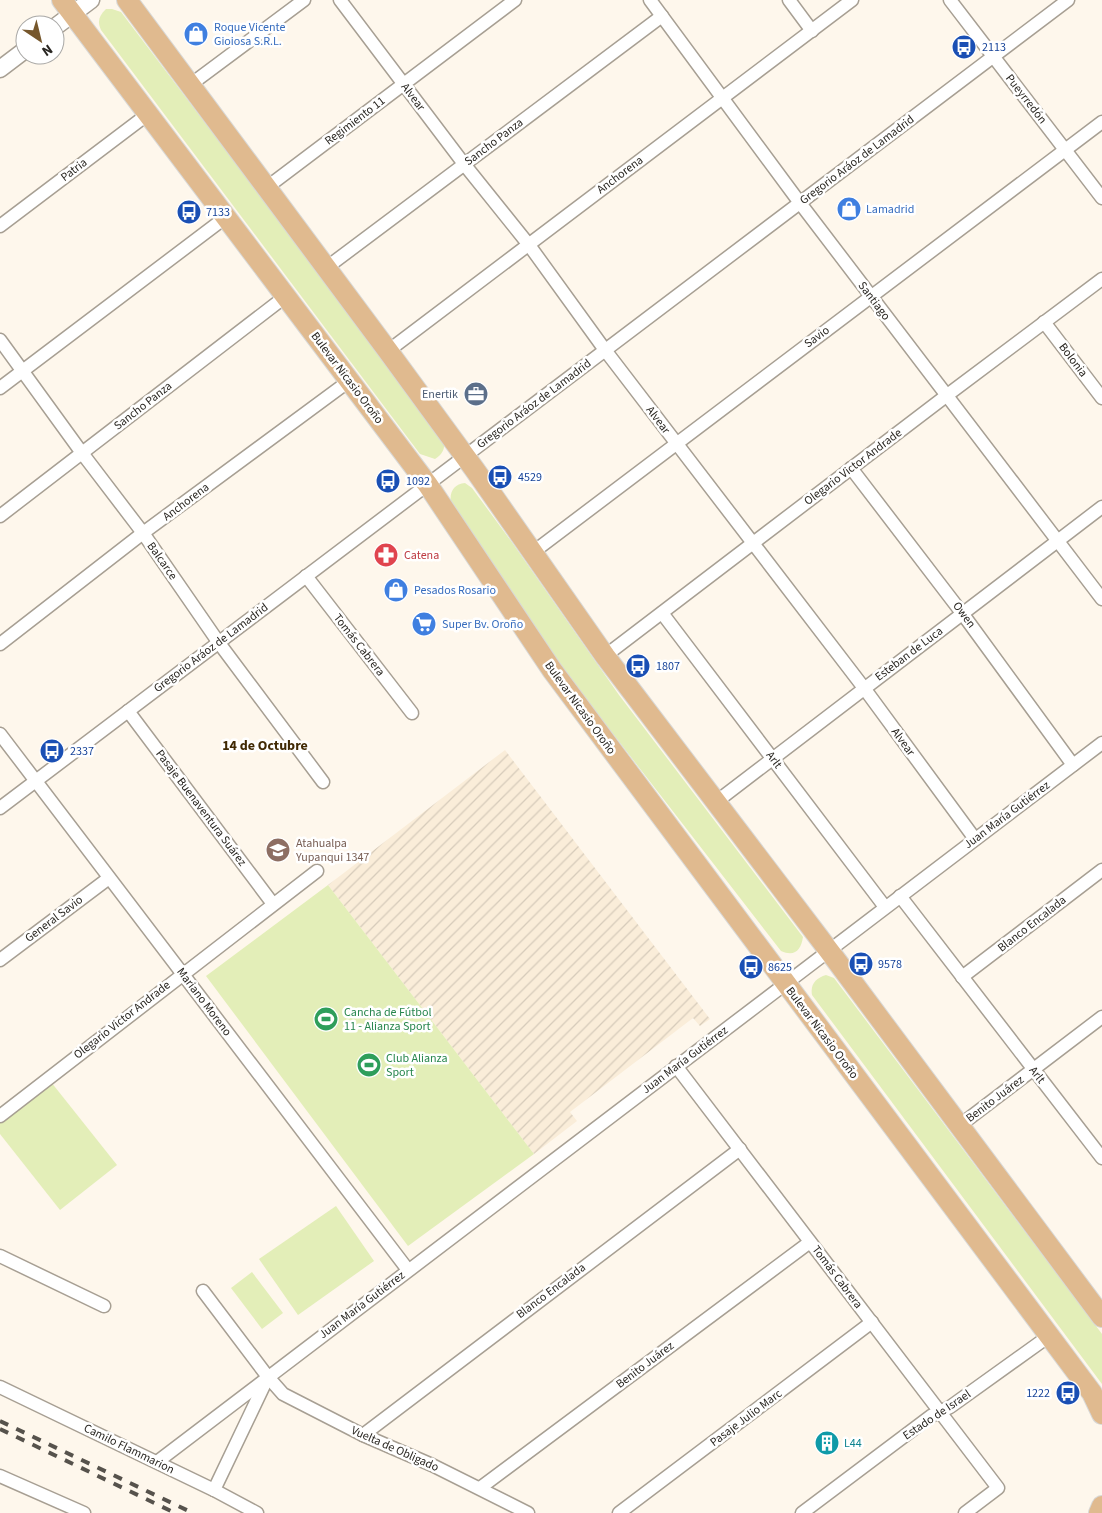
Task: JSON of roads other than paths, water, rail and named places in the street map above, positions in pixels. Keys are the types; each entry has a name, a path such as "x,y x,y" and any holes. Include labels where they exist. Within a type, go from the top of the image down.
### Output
{"main road":[{"path":"127,0 465,456 605,656 829,950 1102,1317"},
{"name":"Bulevar Nicasio Oroño","path":"68,7 428,485 552,670 1092,1393 1102,1414"},
{"path":"1099,1513 1102,1506"}],"street":[{"path":"68,7 91,0"},
{"path":"190,85 304,0"},
{"name":"Alvear","path":"340,0 464,164 529,245 605,350 864,688 975,839"},
{"name":"Regimiento 11","path":"266,188 515,0"},
{"name":"Santiago","path":"650,0 800,203 1102,599"},
{"path":"789,0 812,31"},
{"name":"Anchorena","path":"388,351 852,0"},
{"name":"Pueyrredón","path":"950,0 1102,198"},
{"name":"Gregorio Aráoz de Lamadrid","path":"0,808 1068,0"},
{"name":"Sancho Panza","path":"326,268 662,16"},
{"path":"0,69 15,58"},
{"name":"Patria","path":"0,226 148,114"},
{"name":"Savio","path":"532,553 1102,122"},
{"path":"0,388 226,217"},
{"name":"Olegario Victor Andrade","path":"605,656 1102,279"},
{"name":"Sancho Panza","path":"0,516 286,296"},
{"name":"Bolonia","path":"1044,322 1102,398"},
{"name":"Balcarce","path":"0,340 82,453 144,533 219,643 324,782"},
{"name":"Anchorena","path":"0,644 144,533 349,381"},
{"name":"Owen","path":"851,468 962,613 1073,765"},
{"name":"Esteban de Luca","path":"716,802 1102,507"},
{"name":"Tomás Cabrera","path":"306,576 412,713"},
{"name":"Arlt","path":"662,613 886,908"},
{"name":"Pasaje Buenaventura Suárez","path":"128,711 273,904"},
{"name":"Mariano Moreno","path":"0,734 408,1270"},
{"name":"Juan María Gutiérrez","path":"157,1462 1102,743"},
{"name":"Blanco Encalada","path":"962,977 1102,870"},
{"name":"Olegario Victor Andrade","path":"0,1116 317,871"},
{"name":"General Savio","path":"0,960 109,878"},
{"name":"Arlt","path":"900,896 1033,1069 1100,1151"},
{"name":"Benito Juárez","path":"959,1126 1102,1017"},
{"name":"Tomás Cabrera","path":"676,1066 998,1488 965,1513"},
{"name":"Blanco Encalada","path":"363,1435 740,1149"},
{"name":"Benito Juárez","path":"480,1488 810,1242"},
{"path":"0,1256 104,1306"},
{"name":"Vuelta de Obligado","path":"203,1291 283,1394 363,1435 480,1488 528,1513"},
{"name":"Pasaje Julio Marc","path":"619,1513 872,1322"},
{"name":"Estado de Israel","path":"802,1513 931,1416 950,1407 1049,1336"},
{"name":"Juan María Gutiérrez","path":"214,1490 268,1377"},
{"name":"Camilo Flammarion","path":"0,1387 157,1462 257,1513"},
{"path":"0,1476 82,1513"}],"railway":[{"path":"0,1421 193,1513"},
{"path":"0,1429 171,1511"}],"place":[{"name":"Roque Vicente Gioiosa S.R.L.","path":"196,34"},
{"name":"2113","path":"964,47"},
{"name":"Lamadrid","path":"849,209"},
{"name":"7133","path":"189,212"},
{"name":"Enertik","path":"476,394"},
{"name":"4529","path":"500,477"},
{"name":"1092","path":"388,481"},
{"name":"Catena","path":"386,555"},
{"name":"Pesados Rosario","path":"396,590"},
{"name":"Super Bv. Oroño","path":"424,624"},
{"name":"1807","path":"638,666"},
{"name":"2337","path":"52,751"},
{"name":"Atahualpa Yupanqui 1347","path":"278,850"},
{"name":"9578","path":"861,964"},
{"name":"8625","path":"751,967"},
{"name":"Cancha de Fútbol 11 - Alianza Sport","path":"326,1019"},
{"name":"Club Alianza Sport","path":"369,1065"},
{"name":"1222","path":"1068,1393"},
{"name":"L44","path":"827,1443"}],"district":[{"name":"14 de Octubre","path":"265,746"}]}
